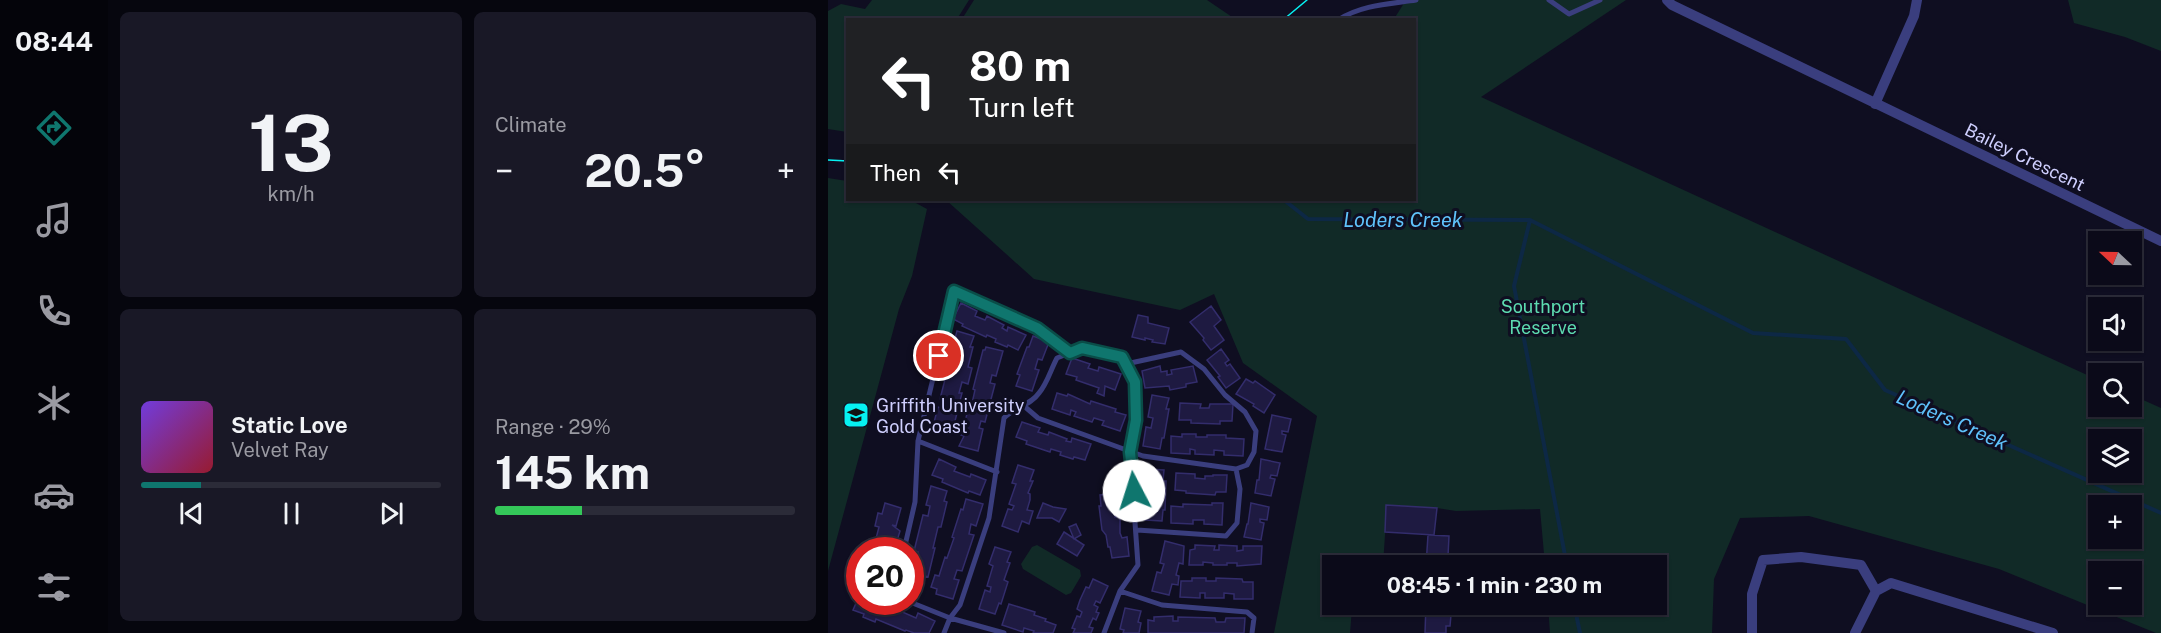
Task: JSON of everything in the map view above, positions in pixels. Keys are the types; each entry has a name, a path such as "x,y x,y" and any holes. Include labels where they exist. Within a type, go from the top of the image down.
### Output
{"street":[{"name":"Bailey Crescent","path":"1667,0 1672,5 2161,241"},
{"path":"1875,104 1914,16 1917,0"},
{"path":"1752,633 1752,594 1763,560 1801,557 1861,565 1876,591"},
{"path":"1855,633 1876,591 1891,583 2053,633"}],"lane":[{"path":"1341,18 1376,5 1416,0"},
{"path":"1549,0 1569,14 1600,0"},
{"path":"907,537 915,501 918,441 954,291 1037,328 1070,353"},
{"path":"944,633 950,618 960,605 989,518 1004,418 1012,409 1024,406 1039,394 1057,358 1082,348 1122,357 1135,382 1136,420 1130,452 1138,566 1120,591 1104,633"},
{"path":"1024,406 1038,418 1143,456 1236,470 1247,465 1254,453 1256,431 1245,412 1225,395 1204,369 1181,352 1126,364"},
{"path":"918,441 997,472"},
{"path":"1137,530 1226,536 1237,523 1240,489 1236,470"},
{"path":"1120,591 1162,605 1247,612 1254,618 1252,633"},
{"path":"924,608 950,618 1004,633"}],"green space":[{"path":"872,0 969,0 958,18 846,18 846,132 828,129 828,11 841,4 865,9"},
{"path":"974,0 1207,0 1234,18 963,18"},
{"name":"Southport Reserve","path":"1406,0 1626,0 1481,97 2088,375 2088,417 2142,417 2142,399 2161,408 2161,633 2112,615 2142,615 2142,561 2088,561 2088,605 1999,569 1809,516 1740,518 1714,579 1712,633 1550,633 1549,615 1667,615 1667,555 1544,555 1540,509 1456,511 1387,505 1384,555 1322,555 1322,615 1351,615 1350,633 1274,633 1317,416 1243,363 1214,294 1180,310 1034,279 947,201 1416,201 1416,18 1395,18"},
{"path":"2068,0 2161,0 2161,51 2125,37 2074,23"},
{"name":"Griffith University Gold Coast","path":"828,178 846,181 846,201 914,201 927,209 912,276 899,309 828,571"},
{"path":"1037,545 1080,570 1081,576 1071,593 1066,595 1023,569 1021,564 1032,547"}],"building":[{"path":"961,303 977,311 975,316 985,320 987,316 1004,325 1002,328 1007,331 1008,327 1026,335 1018,350 995,342 996,339 962,326 963,324 953,319"},
{"path":"1211,306 1221,320 1214,326 1224,340 1211,350 1190,322"},
{"path":"1138,315 1148,317 1148,323 1169,328 1165,344 1132,337"},
{"path":"957,331 974,336 970,347 973,347 968,367 972,368 968,384 962,382 959,393 962,393 954,425 951,424 949,435 932,430 938,407 943,408 944,400 940,399 950,360 954,361 956,354 951,353"},
{"path":"1033,336 1049,342 1042,360 1038,359 1035,369 1039,370 1032,391 1016,386 1020,375 1017,374"},
{"path":"986,347 1003,351 996,376 992,375 990,383 995,384 985,422 981,421 979,428 983,429 978,451 959,446 964,436 961,435 969,407 971,408 975,390 973,389 983,350"},
{"path":"1221,349 1229,360 1225,363 1227,366 1230,364 1240,378 1226,388 1207,360"},
{"path":"1072,358 1090,364 1088,368 1098,371 1099,367 1121,374 1115,390 1105,386 1104,396 1097,393 1099,388 1066,374"},
{"path":"1160,366 1161,372 1167,371 1167,375 1172,374 1171,370 1193,366 1197,382 1170,390 1169,386 1145,388 1142,371"},
{"path":"1246,379 1253,383 1255,381 1275,395 1264,413 1253,406 1254,404 1236,394"},
{"path":"1057,393 1067,396 1068,394 1090,404 1091,401 1116,409 1115,412 1126,415 1120,431 1102,425 1104,421 1094,418 1092,422 1074,416 1076,412 1071,410 1070,415 1052,409"},
{"path":"1152,395 1169,398 1164,438 1162,438 1160,449 1143,446 1146,427 1151,428 1153,418 1148,417"},
{"path":"1180,403 1201,404 1200,408 1209,408 1210,404 1233,404 1232,421 1220,421 1220,424 1191,423 1191,420 1179,420"},
{"path":"1272,415 1291,419 1288,432 1282,431 1282,434 1286,435 1282,452 1265,449"},
{"path":"1022,422 1040,428 1038,432 1048,435 1049,432 1067,439 1066,441 1071,442 1072,438 1091,444 1085,460 1074,457 1073,459 1060,455 1061,452 1051,449 1050,452 1026,444 1027,441 1016,437"},
{"path":"1182,434 1196,434 1196,437 1226,435 1226,438 1244,439 1243,456 1224,455 1224,451 1214,450 1214,455 1195,454 1195,450 1190,449 1190,454 1171,453 1171,436 1182,437"},
{"path":"939,459 956,467 954,471 986,480 980,495 969,491 968,493 932,475"},
{"path":"1261,459 1280,463 1277,476 1271,475 1270,478 1275,479 1271,496 1255,493"},
{"path":"1018,465 1034,470 1030,481 1033,481 1028,493 1030,500 1027,510 1033,511 1029,524 1022,521 1018,532 1002,526 1008,509 1012,510 1014,506 1009,504 1016,484 1012,483"},
{"path":"1148,469 1164,470 1165,510 1163,510 1162,521 1145,520 1146,501 1151,501 1151,491 1146,491"},
{"path":"1176,473 1195,474 1195,478 1205,479 1205,476 1227,475 1226,492 1216,492 1215,495 1175,490"},
{"path":"931,486 947,491 944,501 947,502 941,527 938,527 928,577 925,576 924,580 924,537 918,537 923,515 928,516 930,506 926,505"},
{"path":"1117,493 1118,512 1115,513 1115,517 1120,516 1120,533 1122,538 1127,537 1129,556 1112,558 1106,535 1102,530 1099,506 1101,506 1100,495"},
{"path":"966,499 983,504 976,526 971,524 969,534 974,535 962,571 957,570 954,579 959,580 953,599 936,594 937,589 931,587 935,575 939,576 945,557 947,558"},
{"path":"885,503 901,508 896,526 892,525 900,531 898,537 876,537 879,527 875,526 878,513 882,514"},
{"path":"1043,503 1066,509 1059,522 1052,518 1037,518"},
{"path":"1212,503 1223,503 1222,525 1204,524 1204,520 1193,520 1193,524 1171,523 1171,506 1212,505"},
{"path":"1251,503 1269,507 1267,520 1260,519 1260,522 1264,523 1261,540 1244,537"},
{"path":"1386,505 1437,508 1434,535 1385,532"},
{"path":"1076,524 1081,535 1074,539 1069,527"},
{"path":"1064,532 1084,545 1077,556 1057,544"},
{"path":"1428,535 1449,536 1448,555 1427,555"},
{"path":"1165,541 1184,546 1183,564 1179,563 1176,575 1179,576 1178,585 1172,584 1169,595 1152,591 1157,572 1161,573 1164,564 1160,563"},
{"path":"1195,545 1215,546 1214,550 1219,550 1219,545 1237,546 1237,551 1243,550 1243,546 1262,546 1261,564 1237,566 1237,563 1213,565 1213,563 1203,562 1203,565 1189,565 1190,550 1195,549"},
{"path":"995,547 1011,552 1004,580 1008,582 995,614 979,609 985,590 990,592 991,587 987,586 993,566 989,564"},
{"path":"1192,578 1206,578 1206,581 1216,581 1216,578 1242,579 1243,582 1253,582 1253,599 1234,599 1234,594 1224,593 1224,598 1205,598 1205,593 1200,593 1200,598 1180,597 1181,581 1192,581"},
{"path":"1093,579 1108,586 1100,603 1096,601 1094,605 1098,607 1096,612 1099,613 1096,620 1093,618 1089,627 1093,628 1091,633 1073,633 1075,629 1072,628 1077,616 1080,617 1082,612 1077,609 1080,600"},
{"path":"1009,604 1035,612 1034,615 1056,625 1053,633 1033,633 1034,631 1024,628 1023,632 1002,625"},
{"path":"1125,608 1141,611 1138,622 1141,623 1139,633 1123,633 1124,630 1120,629"},
{"path":"864,615 909,615 916,618 917,615 922,615 935,621 929,633 914,633 876,619 875,622 863,617"},
{"path":"1426,615 1451,615 1450,626 1446,626 1446,633 1425,633"},
{"path":"1173,616 1173,621 1178,621 1178,617 1215,618 1216,622 1225,622 1226,618 1245,618 1244,633 1148,633 1148,620 1154,621 1154,617"}],"waterway":[{"name":"Loders Creek","path":"1285,201 1308,219 1530,220 1753,333 1846,339 1885,390 2161,513"},
{"name":"Loders Creek","path":"1530,220 1514,286 1565,555"},
{"name":"Loders Creek","path":"1576,615 1580,633"}],"tram line":[{"path":"1285,18 1307,0"},
{"path":"828,160 846,161"}],"place":[{"name":"Griffith University Gold Coast","path":"856,415"}],"route":[{"path":"939,356 954,291 1037,328 1070,353 1082,348 1122,357 1135,382 1136,420 1130,452 1134,491"}]}
